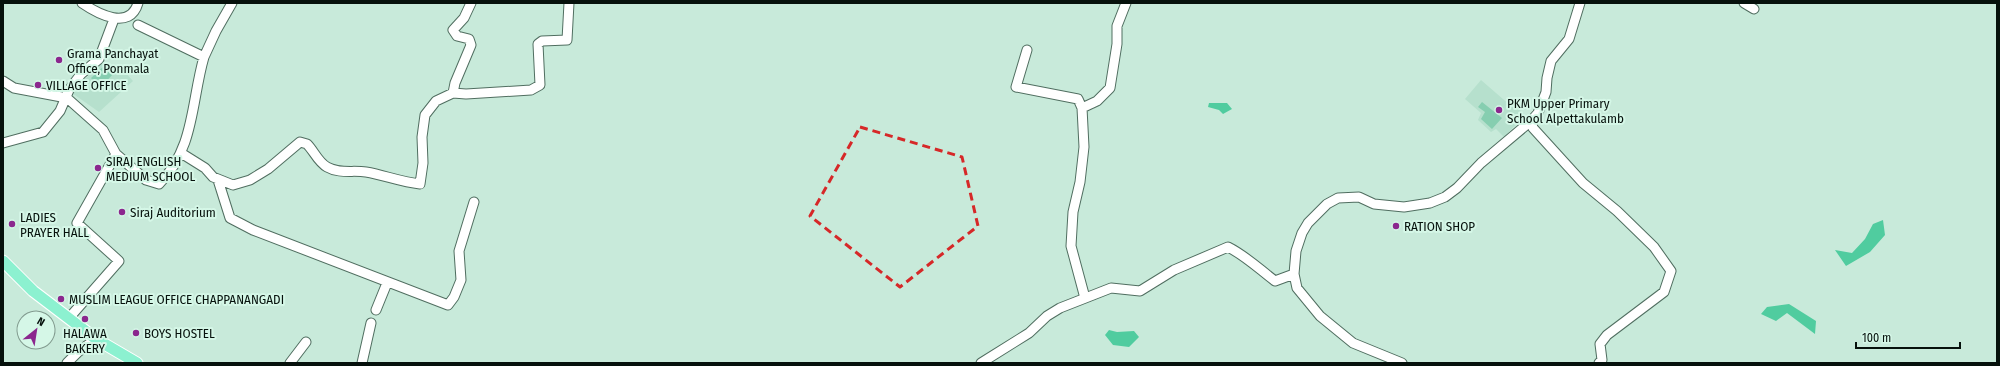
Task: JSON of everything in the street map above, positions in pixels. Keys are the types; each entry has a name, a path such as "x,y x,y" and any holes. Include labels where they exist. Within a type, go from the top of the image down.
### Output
{"main road":[{"path":"3,261 32,291 96,339 137,363"}],"street":[{"path":"82,3 114,19 125,18 136,9 138,3"},
{"path":"3,81 14,88 67,98 103,130 116,154 146,180 159,184 170,174 186,142 195,107 199,76 204,57 216,31 232,3"},
{"path":"453,93 455,83 471,45 469,39 457,36 453,30 464,18 471,3"},
{"path":"181,153 218,180 233,185 250,180 268,169 300,142 307,144 316,157 327,167 350,173 365,172 402,182 420,184 423,164 422,137 425,115 436,101 453,93 466,94 531,90 540,85 538,44 542,41 567,40 569,3"},
{"path":"1082,108 1097,101 1110,88 1117,44 1117,26 1126,3"},
{"path":"1402,363 1353,343 1320,316 1297,288 1294,274 1296,251 1302,234 1308,223 1328,204 1338,198 1359,197 1374,204 1404,207 1430,203 1445,198 1538,113 1546,92 1547,78 1552,61 1569,39 1580,3"},
{"path":"1744,3 1754,9"},
{"path":"3,143 42,132 60,111 67,98 69,90 81,74 99,59 114,19"},
{"path":"138,25 204,57"},
{"path":"1027,50 1016,87 1078,99 1082,108 1084,146 1080,182 1073,212 1071,246 1086,298"},
{"path":"1530,121 1533,128 1583,183 1617,211 1654,247 1671,271 1664,292 1607,335 1600,344 1602,360 1599,363"},
{"path":"69,318 119,261 77,223 116,154"},
{"path":"218,180 230,218 253,230 448,306 454,297 461,280 459,251 474,202"},
{"path":"982,363 1029,333 1047,316 1111,288 1140,291 1174,270 1228,247 1244,255 1254,266 1275,281 1294,274"},
{"path":"376,310 387,283"},
{"path":"362,363 371,323"},
{"path":"67,363 78,352 96,339"},
{"path":"290,363 306,342"}],"highlighted area":[{"path":"860,127 962,157 978,226 900,287 810,216"}],"shaded area":[{"path":"103,61 125,72 133,81 99,112 72,93"},
{"path":"104,66 115,72 100,88 91,78"},
{"name":"PKM Upper Primary School Alpettakulamb","path":"1481,80 1511,106 1514,105 1525,115 1504,137 1496,129 1491,132 1478,120 1481,113 1465,99"},
{"path":"1482,102 1502,118 1492,129 1481,119 1485,112 1478,107"},
{"path":"1209,103 1227,103 1232,109 1223,114 1219,110 1208,107"},
{"path":"1883,220 1885,235 1870,252 1846,266 1835,250 1852,253 1865,239 1873,224"},
{"path":"1789,304 1816,321 1815,334 1787,313 1776,321 1761,314 1767,307"},
{"path":"1109,330 1117,332 1134,331 1139,337 1129,347 1113,345 1105,335"}],"place":[{"name":"Grama Panchayat Office, Ponmala","path":"59,60"},
{"name":"VILLAGE OFFICE","path":"38,85"},
{"name":"PKM Upper Primary School Alpettakulamb","path":"1499,110"},
{"name":"SIRAJ ENGLISH MEDIUM SCHOOL","path":"98,168"},
{"name":"Siraj Auditorium","path":"122,212"},
{"name":"LADIES PRAYER HALL","path":"12,224"},
{"name":"RATION SHOP","path":"1396,226"},
{"name":"MUSLIM LEAGUE OFFICE CHAPPANANGADI","path":"61,299"},
{"name":"HALAWA BAKERY","path":"85,319"},
{"name":"BOYS HOSTEL","path":"136,333"}]}
